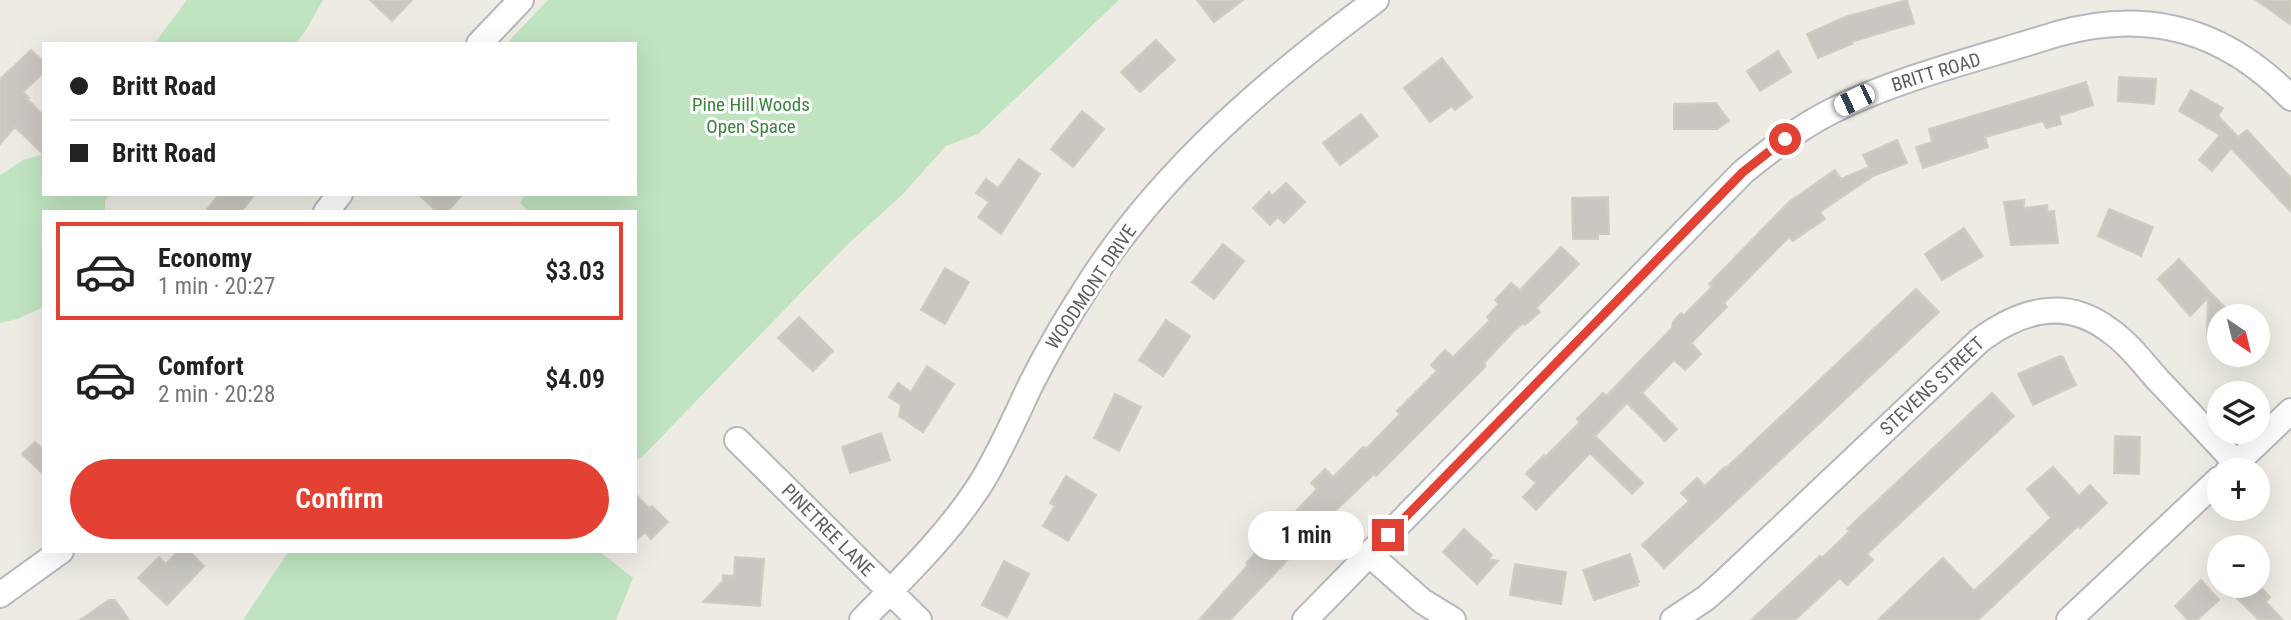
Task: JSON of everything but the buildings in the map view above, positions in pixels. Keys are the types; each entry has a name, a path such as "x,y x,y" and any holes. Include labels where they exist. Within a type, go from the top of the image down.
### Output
{"street":[{"path":"481,42 521,0"},
{"name":"WOODMONT DRIVE","path":"862,620 936,542 982,482 1068,318 1116,244 1156,195 1199,149 1271,82 1376,0"},
{"name":"BRITT ROAD","path":"1305,620 1743,172 1785,139 1830,112 1878,90 2057,34 2120,23 2152,24 2183,30 2222,45 2259,68 2291,98"},
{"path":"328,210 338,196"},
{"name":"STEVENS STREET","path":"1673,620 1724,582 1980,340 2008,322 2036,312 2066,311 2082,315 2110,331 2217,458"},
{"path":"2242,458 2291,411"},
{"name":"PINETREE LANE","path":"737,440 919,620"},
{"path":"2069,620 2207,491"},
{"path":"0,595 58,553"},
{"path":"1369,554 1422,601 1453,620"}],"green space":[{"path":"187,0 323,0 297,42 156,42"},
{"name":"Pine Hill Woods Open Space","path":"548,0 1119,0 978,134 946,146 902,195 848,244 637,460 637,210 527,210 520,203 524,196 637,196 637,42 508,42"},
{"path":"42,155 42,196 109,196 105,201 105,210 42,210 42,308 0,323 0,175 23,160"},
{"path":"288,553 602,553 633,578 616,620 243,620"}],"route":[{"path":"1388,535 1743,172 1785,139"}]}
